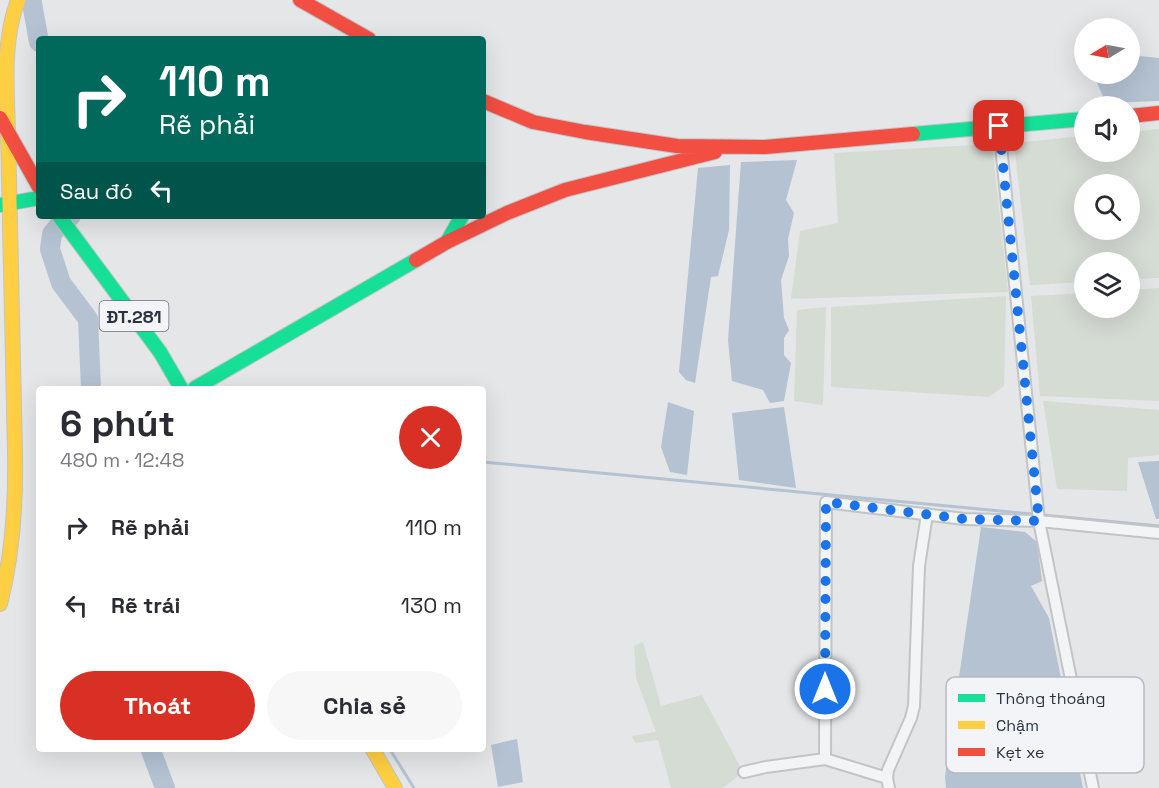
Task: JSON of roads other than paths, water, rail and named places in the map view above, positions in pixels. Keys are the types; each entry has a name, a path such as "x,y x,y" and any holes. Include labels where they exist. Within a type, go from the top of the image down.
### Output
{"main road":[{"path":"0,604 10,562 15,496 5,204 9,37 11,21 18,0"},
{"path":"300,0 364,36"},
{"path":"486,102 533,122 677,146 765,147 1074,120"},
{"path":"1140,115 1159,113"},
{"path":"0,118 36,182"},
{"path":"198,386 447,242 507,213 565,190 735,147"},
{"path":"5,204 36,199"},
{"name":"ĐT.281","path":"61,219 160,352 180,386"},
{"path":"447,242 460,219"},
{"path":"374,752 394,788"}],"street":[{"path":"999,126 1039,521 1071,677"},
{"path":"825,759 826,502 964,519 1039,521 1159,533"},
{"path":"744,772 766,766 825,759 888,783 888,770 914,706 919,566 927,514"},
{"path":"1090,773 1093,788"}],"water":[{"path":"1140,56 1159,58 1159,101 1140,102 1140,96 1103,96 1097,84 1140,84"},
{"path":"797,160 786,200 794,213 788,239 789,256 781,280 784,318 789,330 784,338 784,355 791,363 784,401 770,403 763,390 732,381 728,340 741,162"},
{"path":"730,165 729,230 718,276 711,277 695,383 686,380 679,372 698,168"},
{"path":"668,402 694,411 687,475 670,472 661,447"},
{"path":"784,407 796,488 739,480 732,413"},
{"path":"1159,461 1159,519 1156,519 1138,462"},
{"path":"981,527 1025,532 1037,542 1042,581 1031,586 1049,618 1061,677 959,677"},
{"path":"517,739 523,782 498,787 491,745"},
{"path":"946,768 946,773 1080,773 1083,788 946,788 945,777"}],"waterway":[{"path":"32,3 38,36"},
{"path":"67,219 52,234 50,249 61,283 88,319 91,386"},
{"path":"486,462 1159,526"},
{"path":"152,752 165,788"},
{"path":"392,752 414,788"}]}
